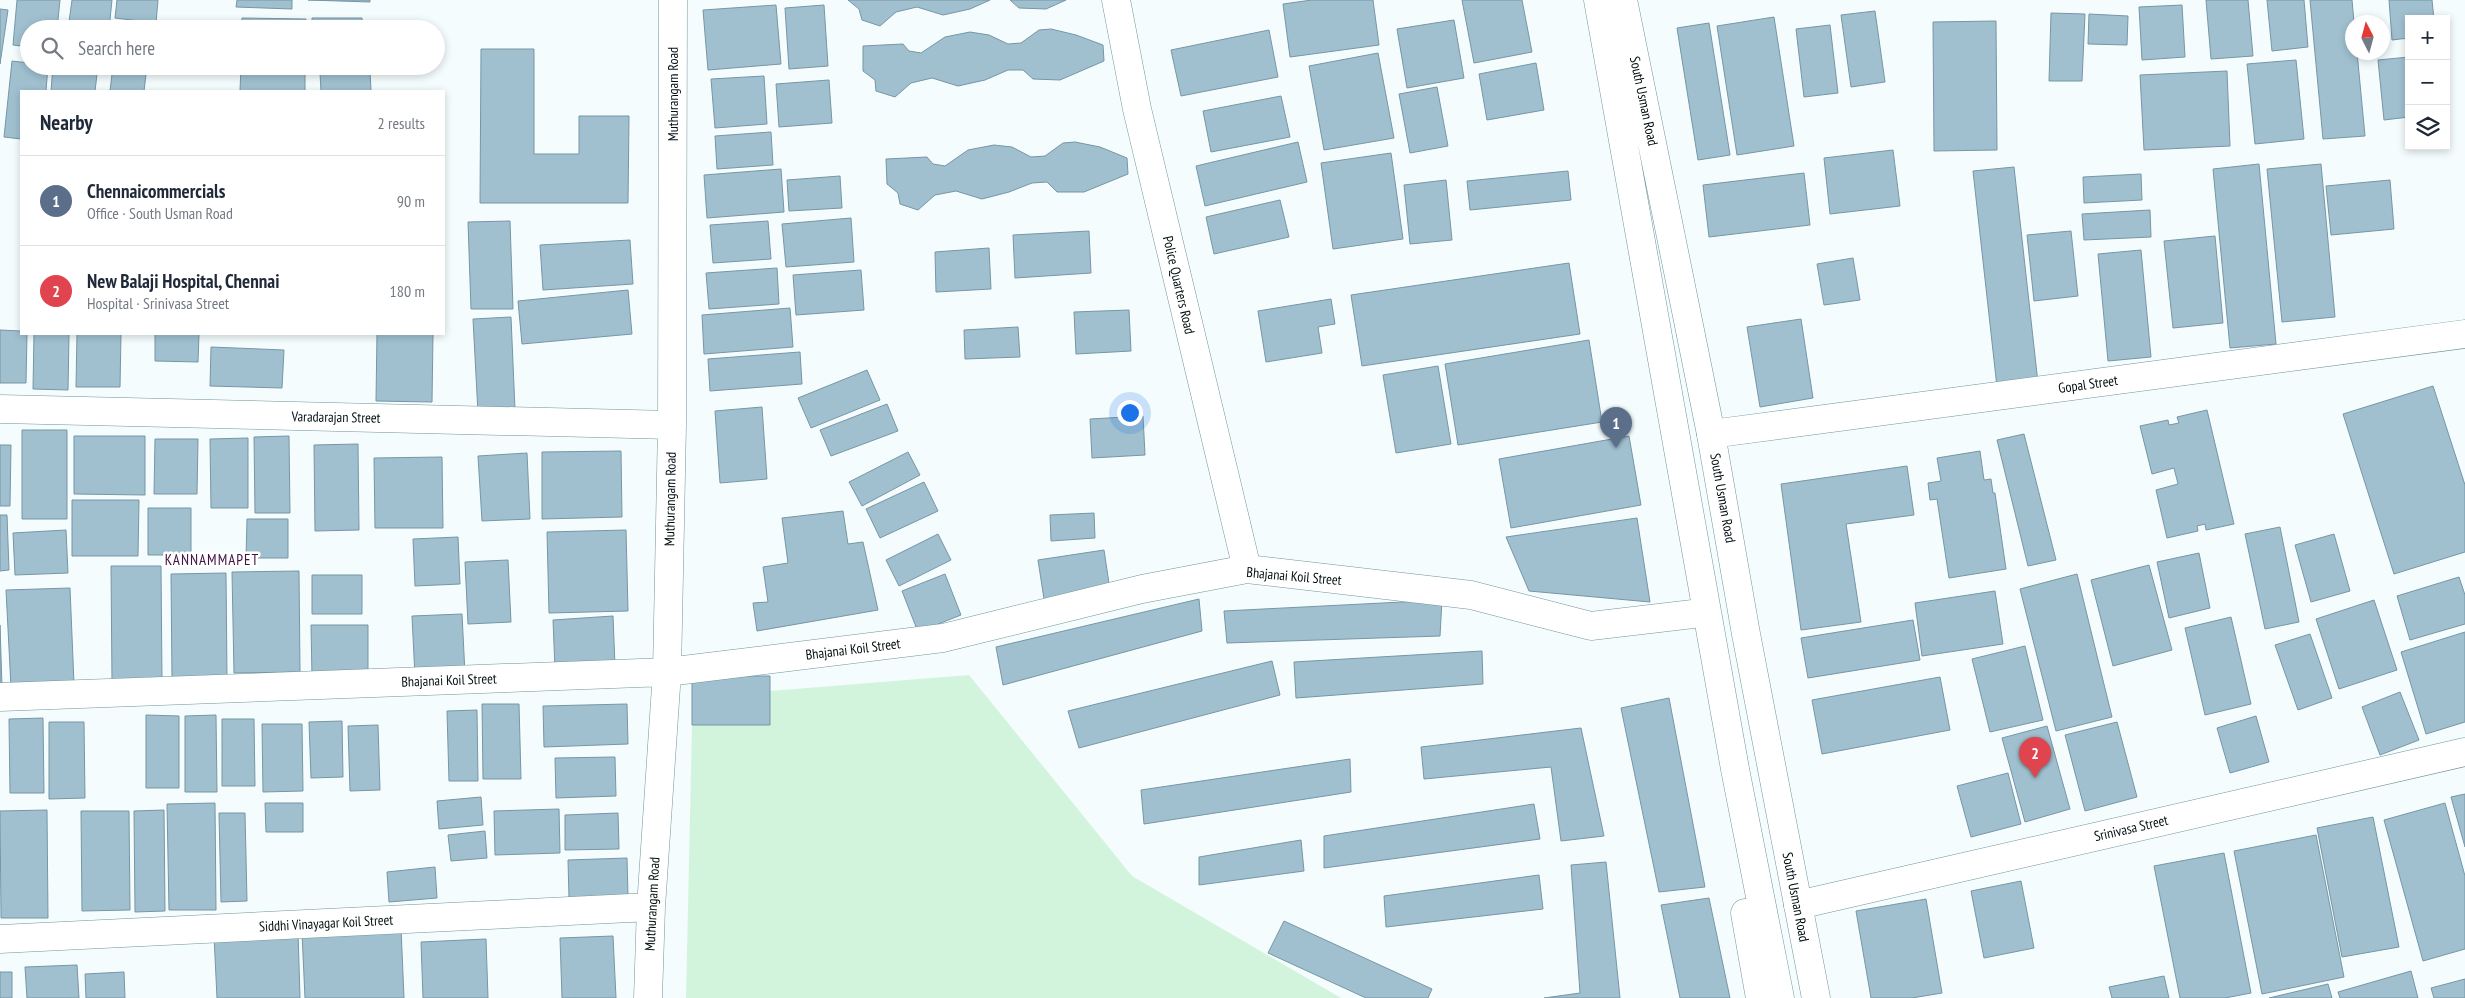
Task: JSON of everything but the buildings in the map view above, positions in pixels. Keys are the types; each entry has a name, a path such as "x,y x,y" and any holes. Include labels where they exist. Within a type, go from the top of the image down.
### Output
{"street":[{"name":"Muthurangam Road","path":"648,998 651,908 667,672 672,425 673,0"},
{"name":"Police Quarters Road","path":"1116,0 1137,109 1247,570"},
{"path":"1581,0 1693,614 1760,998"},
{"path":"1598,0 1735,769 1780,998"},
{"name":"South Usman Road","path":"1623,0 1712,434 1744,624 1816,998"},
{"name":"Gopal Street","path":"1712,434 2465,334"},
{"name":"Varadarajan Street","path":"0,409 672,425"},
{"name":"Bhajanai Koil Street","path":"0,697 667,672 943,638 1142,589 1247,570 1472,595 1591,626 1693,614"},
{"name":"Srinivasa Street","path":"1798,905 2465,752"},
{"name":"Siddhi Vinayagar Koil Street","path":"0,939 651,908"}],"green space":[{"path":"969,675 1132,876 1341,998 686,998 692,725 770,725 770,691"}],"place":[{"name":"Chennaicommercials","path":"1616,448"},
{"name":"New Balaji Hospital, Chennai","path":"2035,778"}],"district":[{"name":"KANNAMMAPET","path":"212,560"}]}
